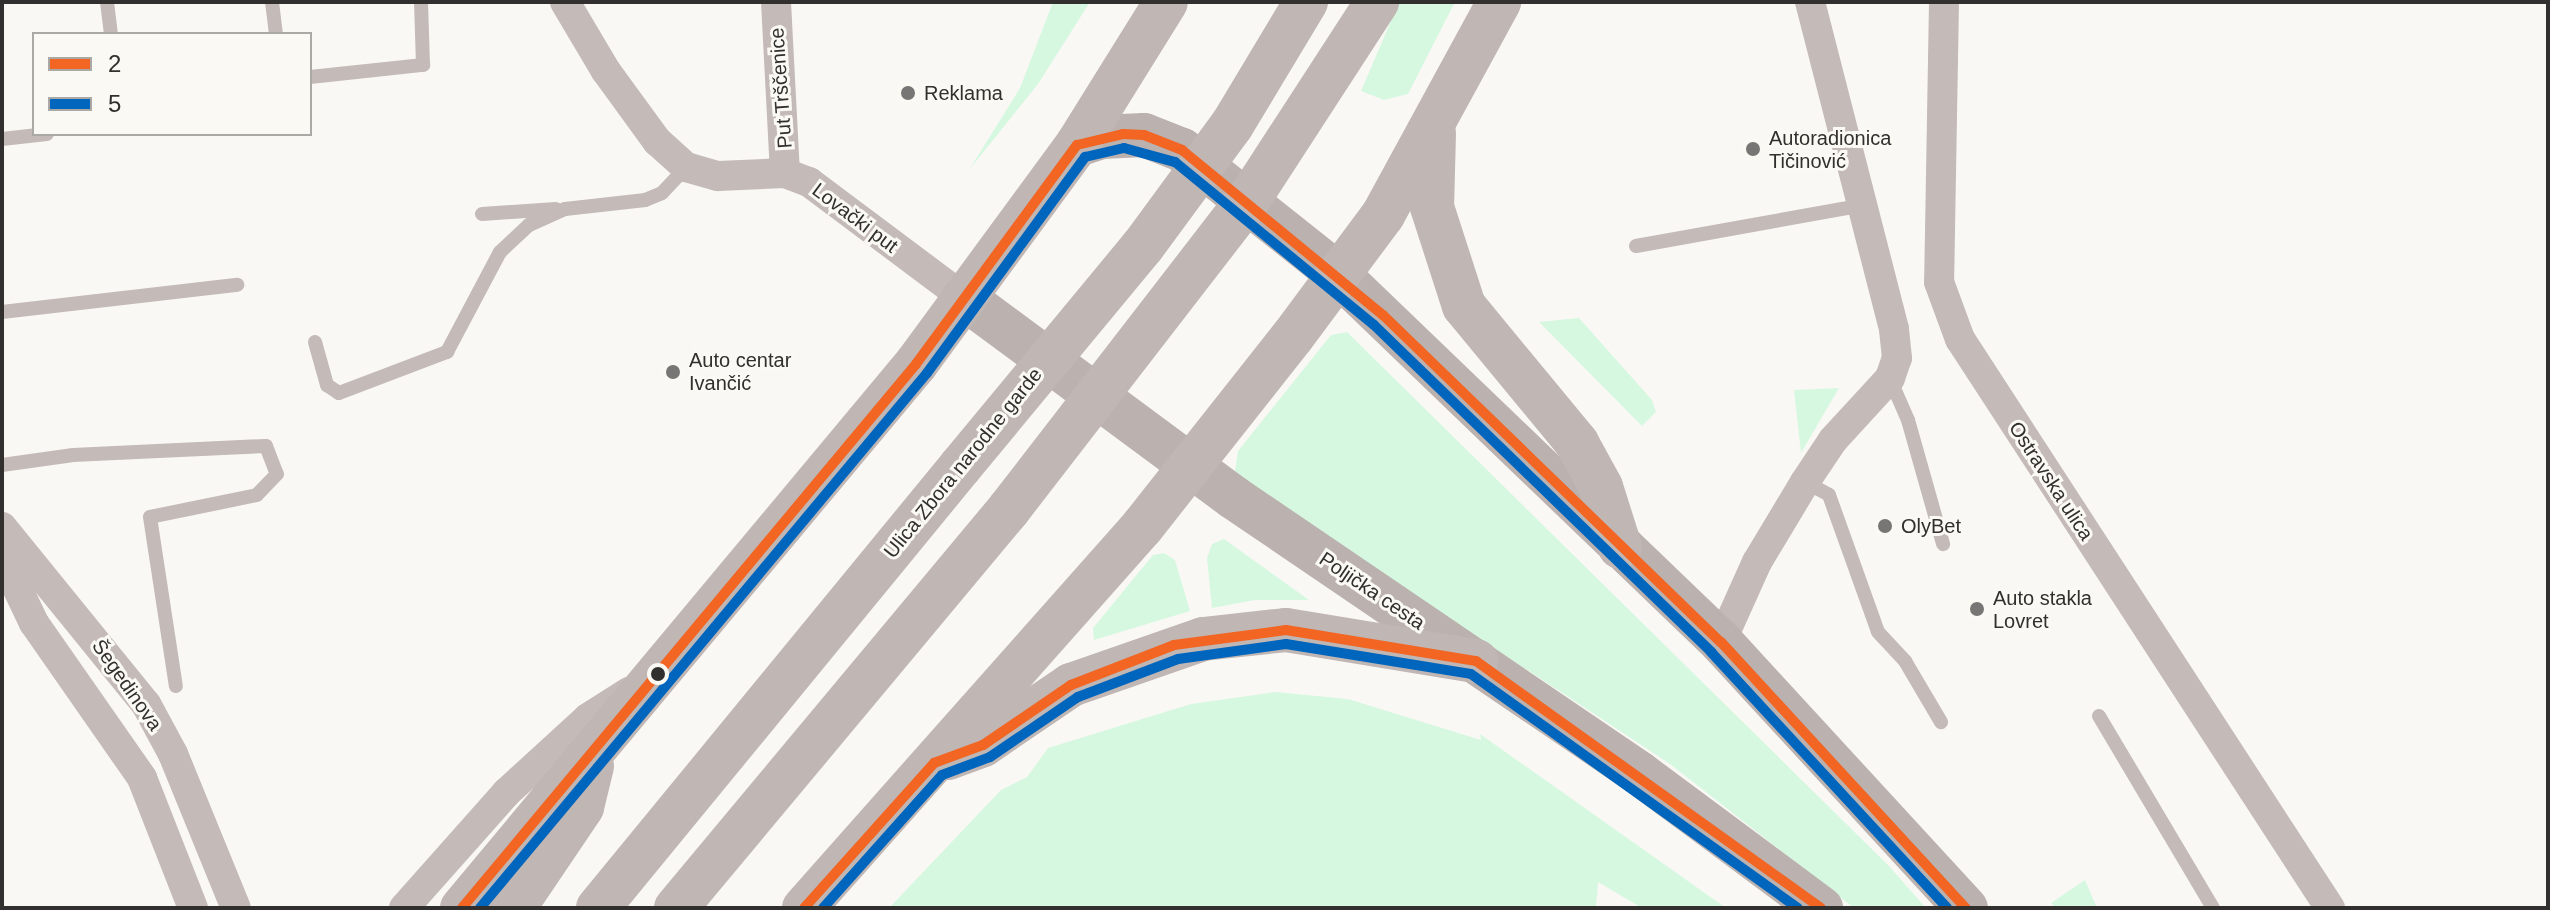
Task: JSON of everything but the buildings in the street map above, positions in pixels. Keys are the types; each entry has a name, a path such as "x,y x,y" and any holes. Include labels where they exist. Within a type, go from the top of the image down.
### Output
{"highway":[{"path":"462,908 916,364 1077,145 1166,2"},
{"name":"Ulica Zbora narodne garde","path":"598,908 1152,234 1232,125 1306,2"},
{"path":"676,908 1009,509 1253,193 1377,2"},
{"path":"804,908 1190,467 1339,275 1383,215 1499,2"},
{"path":"1435,124 1430,162 1432,207 1464,306 1577,443 1601,487 1620,547"},
{"path":"934,763 983,745 1071,685 1203,639 1286,630 1476,661"},
{"path":"514,908 582,807 598,745"}],"main road":[{"path":"1077,145 1101,137 1144,135 1182,150 1339,275 1721,642 1966,908"},
{"name":"Poljička cesta","path":"964,298 1190,467 1476,661 1821,908"}],"street":[{"name":"Lovački put","path":"565,2 623,94 657,141 686,167 718,176 785,173 809,182 964,298"},
{"name":"Put Trščenice","path":"776,2 785,173"},
{"path":"1721,642 1757,562 1805,482 1833,440 1890,378 1897,358 1894,329 1864,205 1810,2"},
{"name":"Ostravska ulica","path":"1944,2 1939,282 1960,339 2330,908"},
{"name":"Šegedinova","path":"2,527 146,704 173,754 236,908"},
{"name":"Šegedinova","path":"2,556 34,623 142,778 193,908"},
{"path":"404,908 506,793 588,718 658,674"}],"lane":[{"path":"107,2 111,32"},
{"path":"272,2 276,32"},
{"path":"312,77 423,65 421,2"},
{"path":"2,139 32,136"},
{"path":"482,214 645,200 662,193 686,167"},
{"path":"1636,246 1864,205"},
{"path":"315,342 327,385 339,393 447,352 500,252 529,225 565,209"},
{"path":"2,312 237,285"},
{"path":"1890,378 1908,420 1943,544"},
{"path":"2,465 73,455 266,446 277,474 257,495 150,517 176,686"},
{"path":"1805,482 1829,495 1878,632 1905,661 1941,722"},
{"path":"2099,716 2213,908"}],"green space":[{"path":"1053,2 1090,2 1038,84 969,170 1020,88"},
{"path":"1399,2 1455,2 1408,94 1384,100 1361,91"},
{"path":"1579,318 1652,400 1656,412 1642,426 1539,322"},
{"path":"1347,332 1889,866 1926,908 1854,908 1670,764 1257,492 1235,471 1238,451 1331,335"},
{"path":"1839,388 1801,453 1794,390"},
{"path":"1224,539 1309,600 1255,600 1212,608 1207,558 1212,544"},
{"path":"1164,553 1175,560 1190,611 1094,640 1093,628 1153,555"},
{"path":"1275,692 1348,699 1481,740 1480,734 1726,908 1642,908 1598,882 1596,908 889,908 1001,790 1027,777 1048,748 1191,704"},
{"path":"2085,880 2097,908 2056,908 2051,903"}],"transit line":[{"name":"2","path":"462,908 916,364 1077,145 1123,134 1144,135 1182,150 1383,315 1721,642 1966,908"},
{"name":"5","path":"480,908 927,373 1085,157 1124,148 1175,162 1374,325 1711,652 1947,908"},
{"name":"2","path":"804,908 934,763 983,745 1071,685 1174,645 1286,630 1476,661 1821,908"},
{"name":"5","path":"823,908 942,775 990,757 1078,697 1178,659 1286,644 1471,674 1798,908"}],"place":[{"name":"Reklama","path":"908,93"},
{"name":"Autoradionica Tičinović","path":"1753,149"},
{"name":"Auto centar Ivančić","path":"673,372"},
{"name":"OlyBet","path":"1885,526"},
{"name":"Auto stakla Lovret","path":"1977,609"}]}
